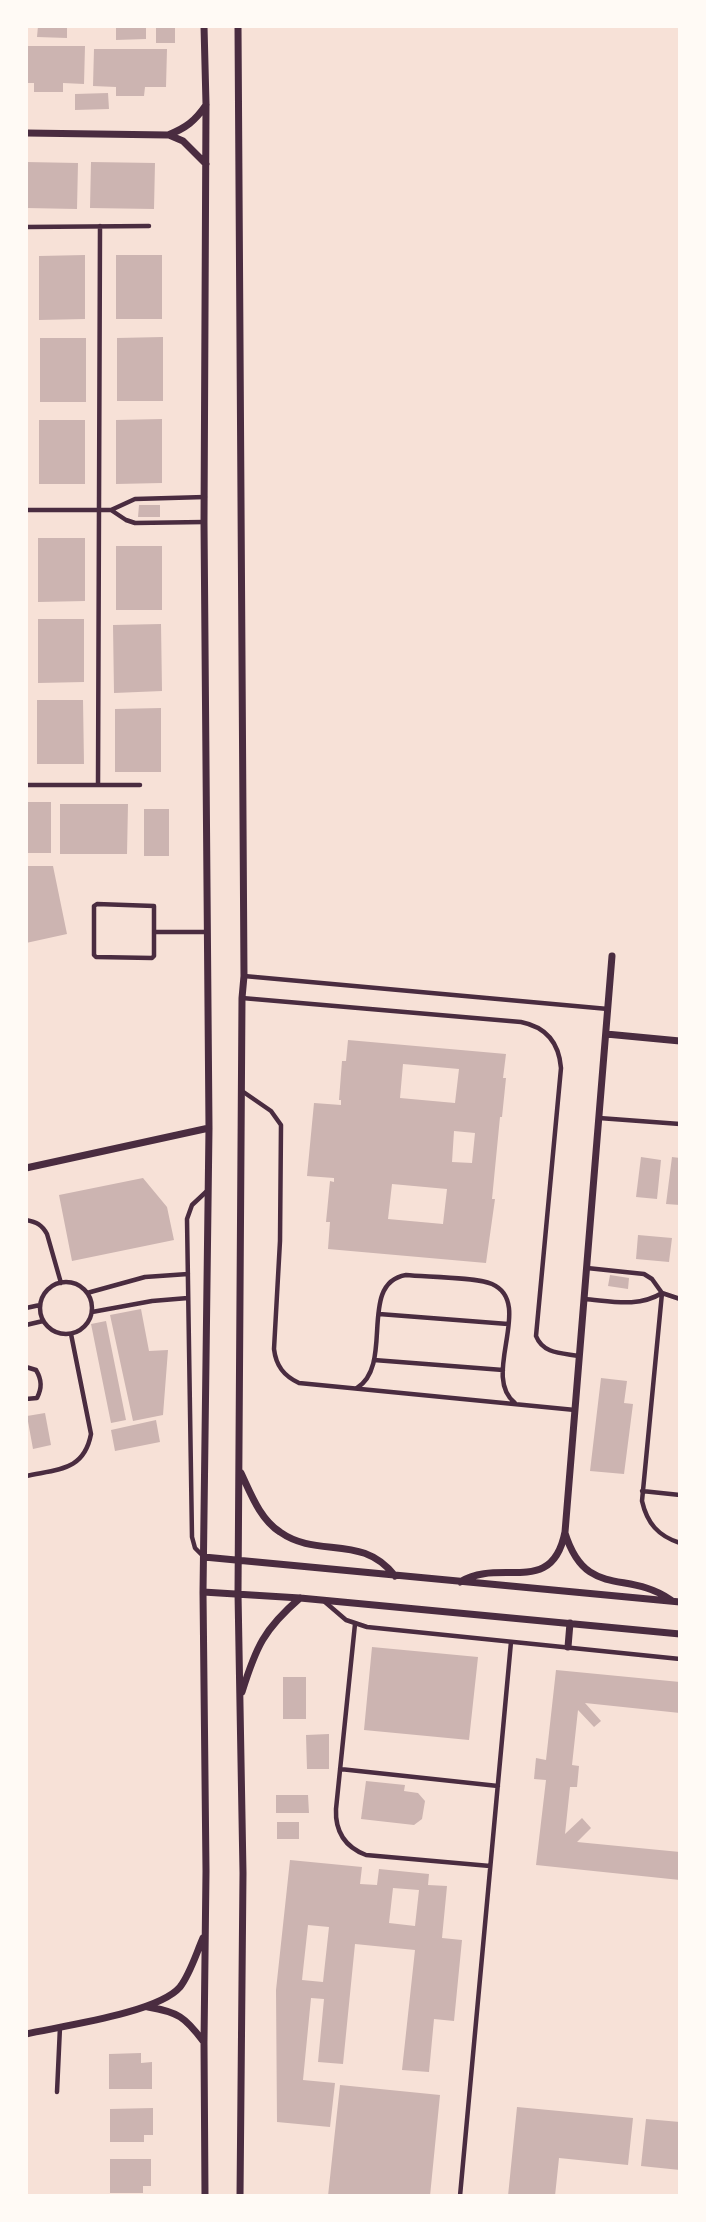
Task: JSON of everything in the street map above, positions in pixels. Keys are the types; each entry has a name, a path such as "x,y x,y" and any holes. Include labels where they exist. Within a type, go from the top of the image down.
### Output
{"street":[{"path":"204,26 204,522 209,1128 203,1592 205,2196"},
{"path":"239,26 244,976 238,1593 243,1873 240,2196"},
{"path":"169,135 184,129 196,119 206,104"},
{"path":"26,133 169,135 183,141 206,164"},
{"path":"460,1582 479,1573 526,1573 541,1570 558,1555 565,1532 612,956"},
{"path":"606,1034 680,1041"},
{"path":"26,1168 209,1128"},
{"path":"239,1470 263,1516 279,1532 303,1543 362,1550 381,1560 394,1576"},
{"path":"565,1532 573,1555 588,1572 609,1581 653,1590 676,1602"},
{"path":"204,1557 676,1602"},
{"path":"203,1592 300,1598 680,1634"},
{"path":"239,1699 261,1639 280,1615 300,1598"},
{"path":"568,1647 570,1623"},
{"path":"26,2034 147,2007 172,1994 179,1987 205,1933"},
{"path":"147,2007 180,2015 190,2023 204,2042"}],"lane":[{"path":"98,785 100,226"},
{"path":"26,227 149,226"},
{"path":"26,510 111,510 135,499 205,497"},
{"path":"111,510 135,523 204,522"},
{"path":"26,785 140,785"},
{"path":"152,904 154,932 152,958 96,957 94,906 152,904"},
{"path":"154,932 208,932"},
{"path":"244,976 608,1009"},
{"path":"242,998 521,1023 538,1027 552,1039 557,1048 561,1068 536,1335 538,1342 548,1350 579,1356"},
{"path":"242,1091 275,1115 281,1131 280,1241 274,1349 277,1364 286,1375 299,1383 575,1410"},
{"path":"599,1118 680,1124"},
{"path":"204,1557 195,1548 192,1537 188,1274 189,1212 196,1199 208,1190"},
{"path":"26,1220 43,1227 47,1234 61,1283"},
{"path":"587,1268 644,1274 652,1279 662,1293 680,1299"},
{"path":"87,1293 145,1277 188,1274"},
{"path":"357,1388 371,1373 381,1296 387,1284 406,1275 488,1283 502,1290 509,1304 503,1370 505,1392 515,1403"},
{"path":"61,1283 75,1284 87,1293 92,1312 85,1326 71,1334 55,1332 43,1321 40,1305 47,1291 61,1283"},
{"path":"584,1299 632,1303 648,1301 662,1293"},
{"path":"662,1293 642,1501 648,1521 662,1535 680,1543"},
{"path":"92,1312 152,1301 188,1298"},
{"path":"26,1308 40,1305"},
{"path":"379,1314 508,1324"},
{"path":"26,1325 43,1321"},
{"path":"26,1476 75,1464 85,1454 88,1445 90,1434 71,1334"},
{"path":"374,1360 503,1370"},
{"path":"26,1367 36,1370 41,1390 37,1398 26,1399"},
{"path":"642,1491 680,1495"},
{"path":"321,1600 355,1624 680,1659"},
{"path":"355,1624 336,1809 338,1829 349,1846 357,1852 376,1857 490,1866"},
{"path":"460,2196 511,1642"},
{"path":"340,1769 498,1786"},
{"path":"57,2092 60,2026"}],"building":[{"path":"38,26 67,26 67,38 37,37"},
{"path":"116,26 146,26 146,39 116,40"},
{"path":"156,26 175,26 175,43 156,43"},
{"path":"26,46 85,46 84,84 63,83 63,92 34,92 34,83 26,83"},
{"path":"94,49 167,49 166,87 145,87 144,96 116,96 116,87 93,86"},
{"path":"108,93 109,109 75,110 75,94"},
{"path":"26,162 78,163 77,209 26,208"},
{"path":"91,162 155,163 154,209 90,208"},
{"path":"85,255 85,319 39,320 39,256"},
{"path":"116,255 162,255 162,319 116,319"},
{"path":"163,337 163,401 117,401 117,338"},
{"path":"40,338 86,338 86,402 40,402"},
{"path":"162,419 162,483 116,484 116,420"},
{"path":"39,420 85,420 85,484 39,484"},
{"path":"139,505 160,505 160,517 138,517"},
{"path":"38,538 85,538 85,601 38,602"},
{"path":"116,546 162,546 162,610 116,610"},
{"path":"38,619 84,619 84,682 38,683"},
{"path":"161,624 162,691 114,693 113,625"},
{"path":"37,700 83,700 84,764 37,764"},
{"path":"161,708 161,772 115,772 115,709"},
{"path":"26,802 51,802 51,853 26,853"},
{"path":"60,804 128,804 127,854 60,854"},
{"path":"144,809 169,809 169,856 144,856"},
{"path":"26,866 53,866 67,934 26,943"},
{"path":"348,1040 506,1054 503,1078 506,1078 492,1199 495,1199 486,1263 328,1249 330,1222 326,1222 330,1181 334,1182 334,1178 307,1176 314,1103 341,1105 339,1100 342,1061 346,1061","holes":["403,1064 459,1069 455,1103 400,1098","454,1131 475,1133 472,1163 452,1162","392,1184 447,1189 443,1224 388,1219"]},
{"path":"641,1157 661,1160 657,1199 636,1197"},
{"path":"672,1157 680,1158 680,1205 666,1204"},
{"path":"143,1178 167,1207 174,1240 72,1261 59,1195"},
{"path":"638,1235 672,1238 669,1262 636,1259"},
{"path":"610,1275 629,1278 628,1289 608,1286"},
{"path":"141,1309 149,1351 168,1350 163,1415 133,1421 110,1315"},
{"path":"106,1321 126,1420 111,1423 91,1324"},
{"path":"601,1378 627,1381 624,1403 633,1404 624,1474 590,1471"},
{"path":"45,1413 51,1445 33,1449 27,1416"},
{"path":"156,1420 160,1442 115,1451 111,1430"},
{"path":"372,1647 478,1657 469,1740 364,1730"},
{"path":"556,1670 680,1682 680,1713 585,1703 601,1721 594,1727 578,1710 572,1765 579,1766 577,1787 570,1787 565,1834 582,1818 591,1828 577,1842 680,1852 680,1880 536,1865 546,1780 534,1779 536,1758 546,1760"},
{"path":"283,1677 306,1677 306,1719 283,1719"},
{"path":"329,1734 329,1769 307,1769 306,1735"},
{"path":"366,1781 405,1785 404,1791 418,1793 425,1801 422,1819 414,1825 361,1819"},
{"path":"276,1795 308,1795 309,1813 276,1813"},
{"path":"277,1822 299,1822 299,1839 277,1839"},
{"path":"290,1860 362,1867 360,1884 377,1885 379,1869 429,1874 428,1885 447,1886 442,1938 462,1940 454,2021 434,2019 429,2072 402,2070 415,1950 355,1944 343,2064 318,2062 324,1999 311,1998 303,2080 335,2083 330,2127 277,2122 276,1990","holes":["393,1888 419,1890 415,1926 389,1923","308,1925 329,1927 323,1982 302,1980"]},
{"path":"141,2053 141,2063 152,2062 152,2089 109,2089 109,2054"},
{"path":"340,2085 440,2095 430,2196 328,2196"},
{"path":"517,2107 633,2118 628,2165 559,2158 555,2196 508,2196"},
{"path":"153,2108 153,2135 144,2135 144,2142 110,2142 110,2109"},
{"path":"646,2119 680,2122 680,2170 641,2166"},
{"path":"110,2159 151,2159 151,2186 143,2186 143,2193 110,2193"}]}
